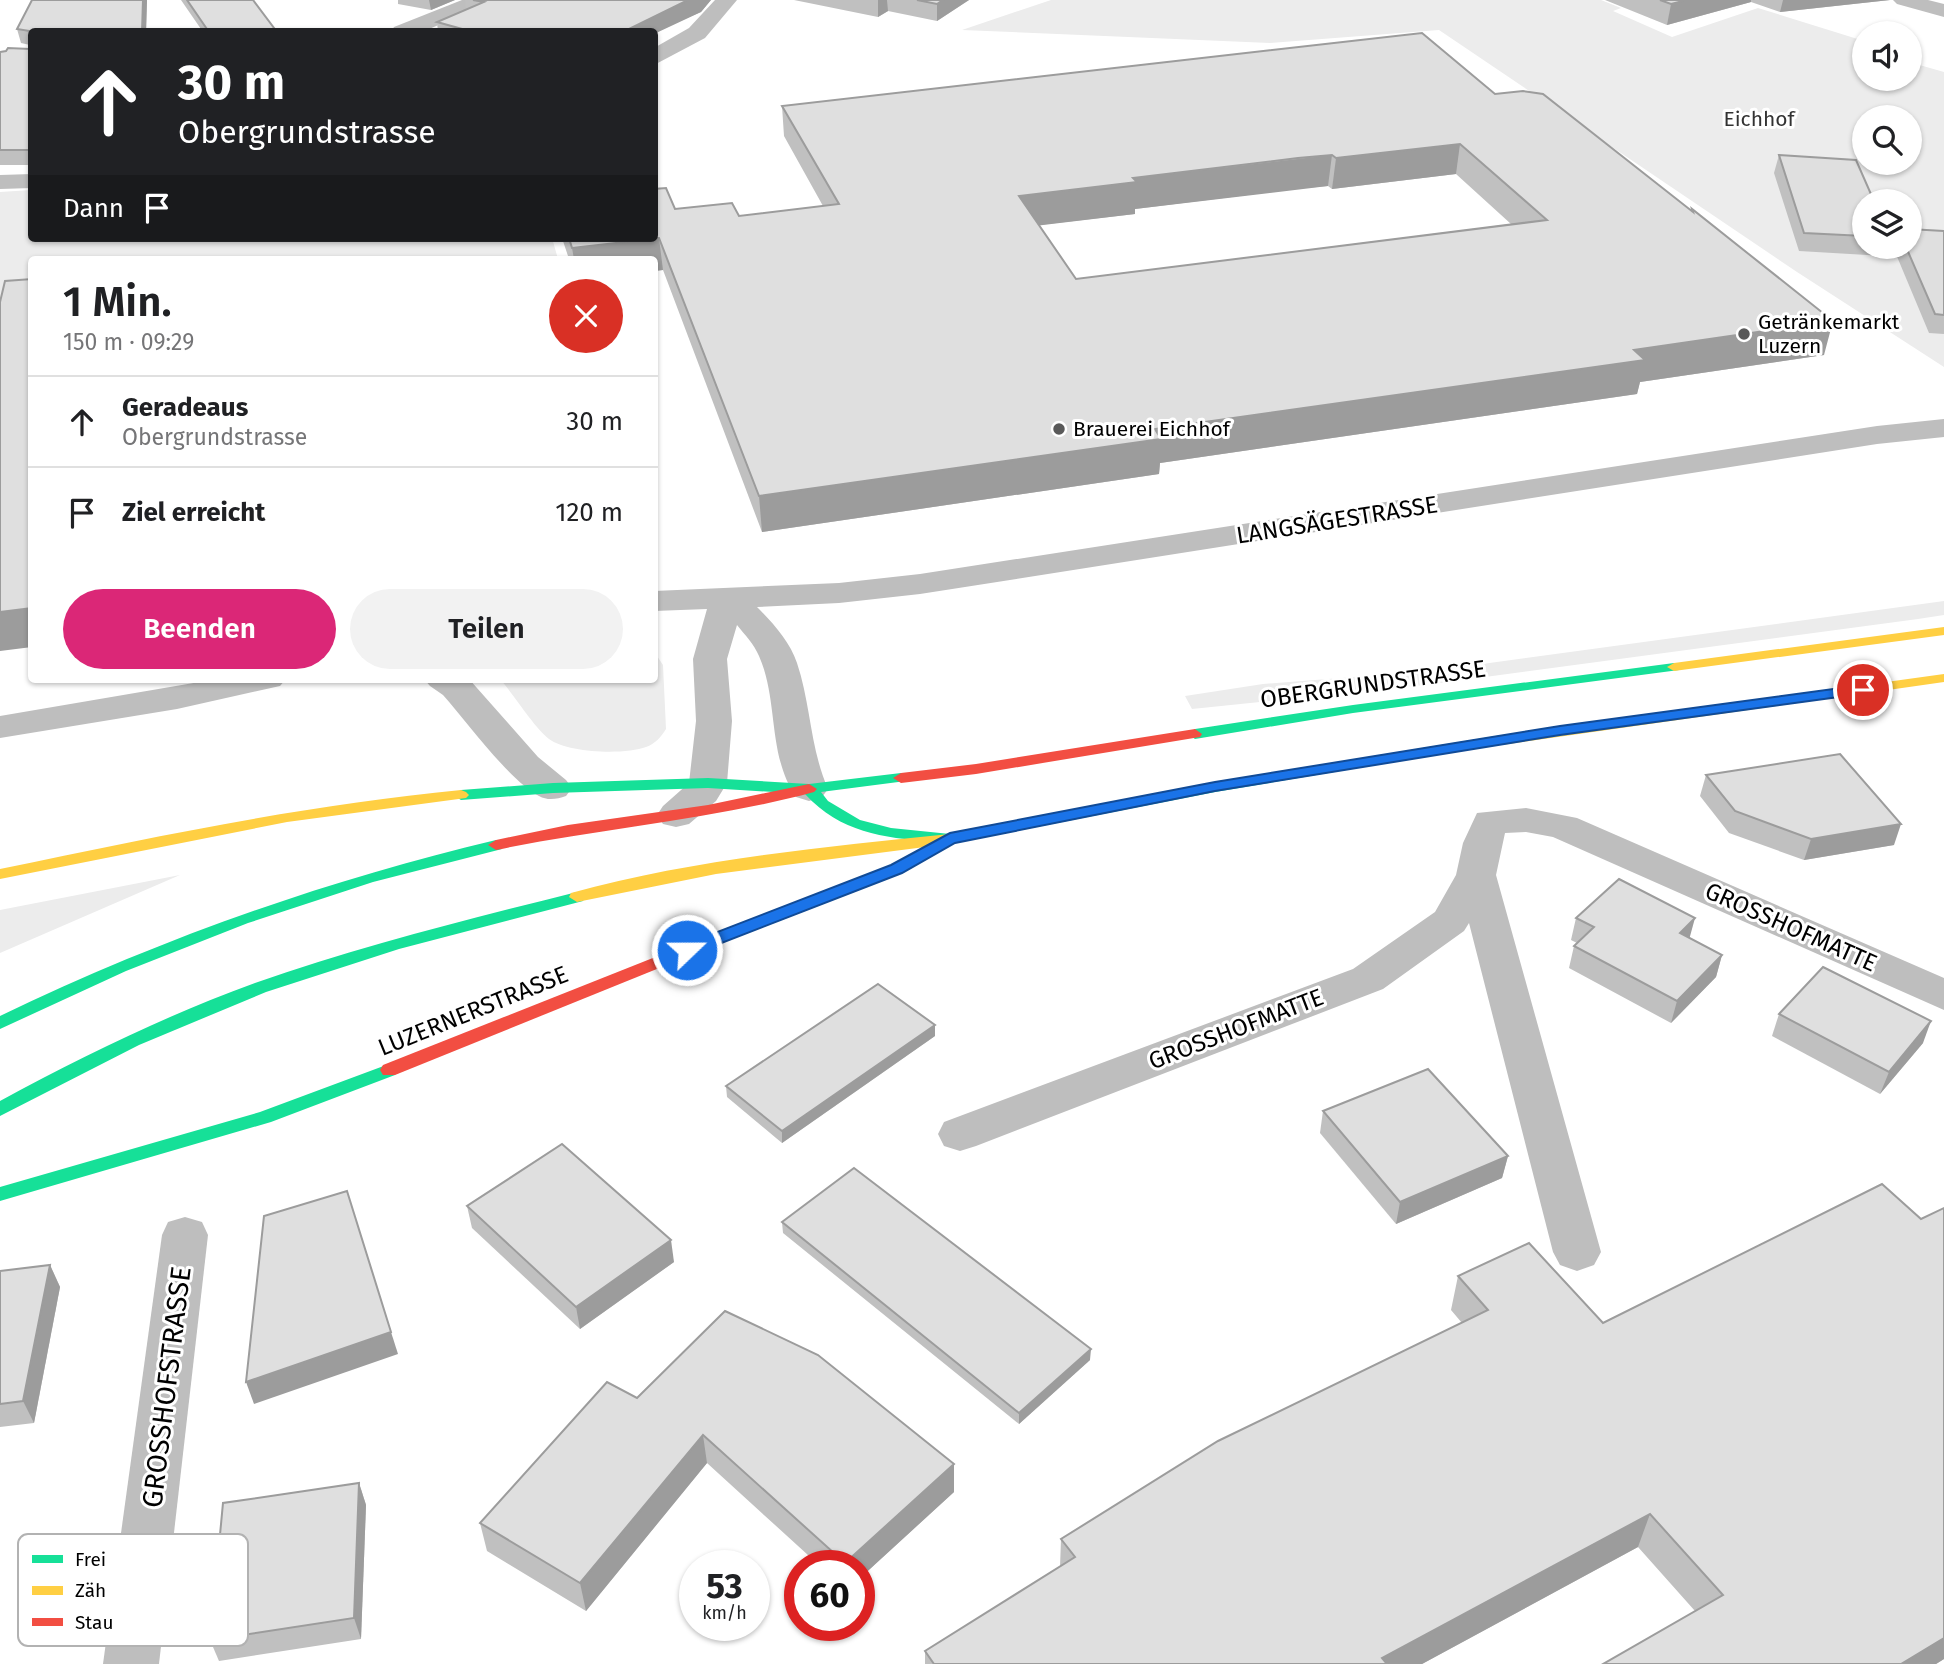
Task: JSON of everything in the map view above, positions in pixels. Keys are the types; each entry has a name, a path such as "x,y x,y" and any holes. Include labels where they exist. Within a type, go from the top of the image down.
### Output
{"main road":[{"name":"OBERGRUNDSTRASSE","path":"809,789 976,769 1367,708 1944,631"},
{"path":"0,1109 92,1059 215,1005 331,963 438,932 615,887 802,855 950,839 1250,781 1560,731 1944,678"},
{"path":"0,874 239,825 333,809 411,799 553,788 708,783 809,789 822,806 837,817 862,827 909,836 950,839"},
{"path":"0,1023 48,998 148,954 262,910 354,881 534,837 676,815 809,789"},
{"name":"LUZERNERSTRASSE","path":"0,1194 149,1153 312,1099 897,869 950,839"}],"street":[{"path":"412,28 481,0"},
{"path":"658,56 697,33 726,0"},
{"path":"1904,0 1944,10"},
{"path":"0,182 28,181"},
{"name":"LANGSÄGESTRASSE","path":"658,601 839,593 920,584 1877,435 1944,428"},
{"path":"676,815 704,793 708,783 714,721 710,660 728,596"},
{"path":"728,596 767,640 779,663 792,744 809,789"},
{"path":"0,727 250,683"},
{"path":"449,683 456,687 525,765 553,788"},
{"name":"GROSSHOFMATTE","path":"960,1135 1368,979 1450,921 1476,875 1482,844 1491,822 1526,820 1563,828 1944,995"},
{"name":"GROSSHOFMATTE","path":"1476,875 1577,1252"},
{"name":"GROSSHOFSTRASSE","path":"147,1534 185,1235"},
{"name":"GROSSHOFSTRASSE","path":"131,1664 133,1646"}],"green space":[{"name":"Eichhof","path":"1051,0 1601,0 1621,8 1613,11 1672,37 1758,8 1852,37 1852,91 1922,91 1922,66 1944,72 1944,367 1797,272 1439,30 1270,43 962,30"},
{"path":"28,190 28,242 553,242 557,256 28,256 28,301 0,301 0,192"},
{"path":"1944,601 1944,615 1433,684 1192,709 1185,696 1263,684 1431,671"},
{"path":"658,658 663,665 666,729 646,747 625,751 582,750 557,744 537,727 503,683 658,683"},
{"path":"180,875 0,953 0,910"}],"building":[{"path":"32,0 143,0 142,28 17,29"},
{"path":"187,0 253,0 274,28 206,28"},
{"path":"473,0 688,0 631,28 459,28 437,22 484,2"},
{"path":"917,0 943,0 937,4"},
{"path":"1660,0 1687,0 1671,4"},
{"path":"1422,33 1495,94 1523,91 1543,94 1833,321 1634,350 1645,360 1155,429 1161,439 759,496 658,238 658,189 666,188 675,209 732,203 739,216 839,204 782,106","holes":["1460,144 1547,220 1076,279 1019,196 1137,182 1133,178 1298,158 1332,155 1336,158"]},
{"path":"8,48 28,49 28,150 0,150 0,52"},
{"path":"1779,155 1852,160 1852,175 1863,175 1869,189 1852,189 1852,235 1804,233"},
{"path":"1922,230 1944,231 1944,315 1935,314 1911,259 1922,259"},
{"path":"570,242 624,242 572,248"},
{"path":"28,279 28,608 0,612 0,302 5,281"},
{"path":"1840,754 1901,824 1811,839 1735,811 1706,775"},
{"path":"1619,879 1695,918 1680,933 1722,955 1677,1001 1574,946 1594,927 1576,918"},
{"path":"1823,967 1931,1021 1889,1072 1779,1014"},
{"path":"878,984 935,1025 782,1131 726,1086"},
{"path":"1428,1069 1508,1156 1400,1202 1323,1111"},
{"path":"562,1144 671,1240 576,1307 467,1206"},
{"path":"854,1168 1091,1349 1019,1413 782,1222"},
{"path":"1882,1184 1921,1219 1944,1208 1944,1638 1901,1664 1603,1664 1723,1595 1650,1514 1382,1658 1387,1664 934,1664 925,1651 1075,1557 1061,1539 1218,1441 1488,1310 1458,1276 1529,1243 1603,1323"},
{"path":"347,1191 391,1332 246,1382 264,1216"},
{"path":"50,1265 23,1401 0,1404 0,1271"},
{"path":"725,1311 818,1355 954,1464 859,1550 831,1550 703,1435 580,1583 480,1523 607,1382 637,1398"},
{"path":"359,1483 354,1618 248,1634 248,1534 220,1534 223,1503"}],"traffic: fast":[{"path":"1195,734 1353,709 1674,667"},
{"path":"809,789 823,804 855,824 891,833 950,839 1215,787 1502,740"},
{"path":"461,795 553,788 708,783 809,789 901,778"},
{"path":"678,954 897,869 950,839"},
{"path":"0,1023 120,967 242,919 368,878 496,845"},
{"path":"0,1109 133,1041 260,988 395,945 577,897"},
{"path":"0,1194 265,1117 389,1070"}],"traffic: slow":[{"path":"1674,667 1944,631"},
{"path":"1502,740 1944,678"},
{"path":"0,874 287,817 461,795"},
{"path":"577,897 716,868 950,839"}],"traffic: jam":[{"path":"901,778 976,769 1195,734"},
{"path":"496,845 568,830 708,810 809,789"},
{"path":"389,1070 678,954"}],"place":[{"name":"Getränkemarkt Luzern","path":"1744,334"},
{"name":"Brauerei Eichhof","path":"1059,429"}],"route":[{"path":"687,950 897,869 950,839 1215,787 1560,731 1863,690"}]}
